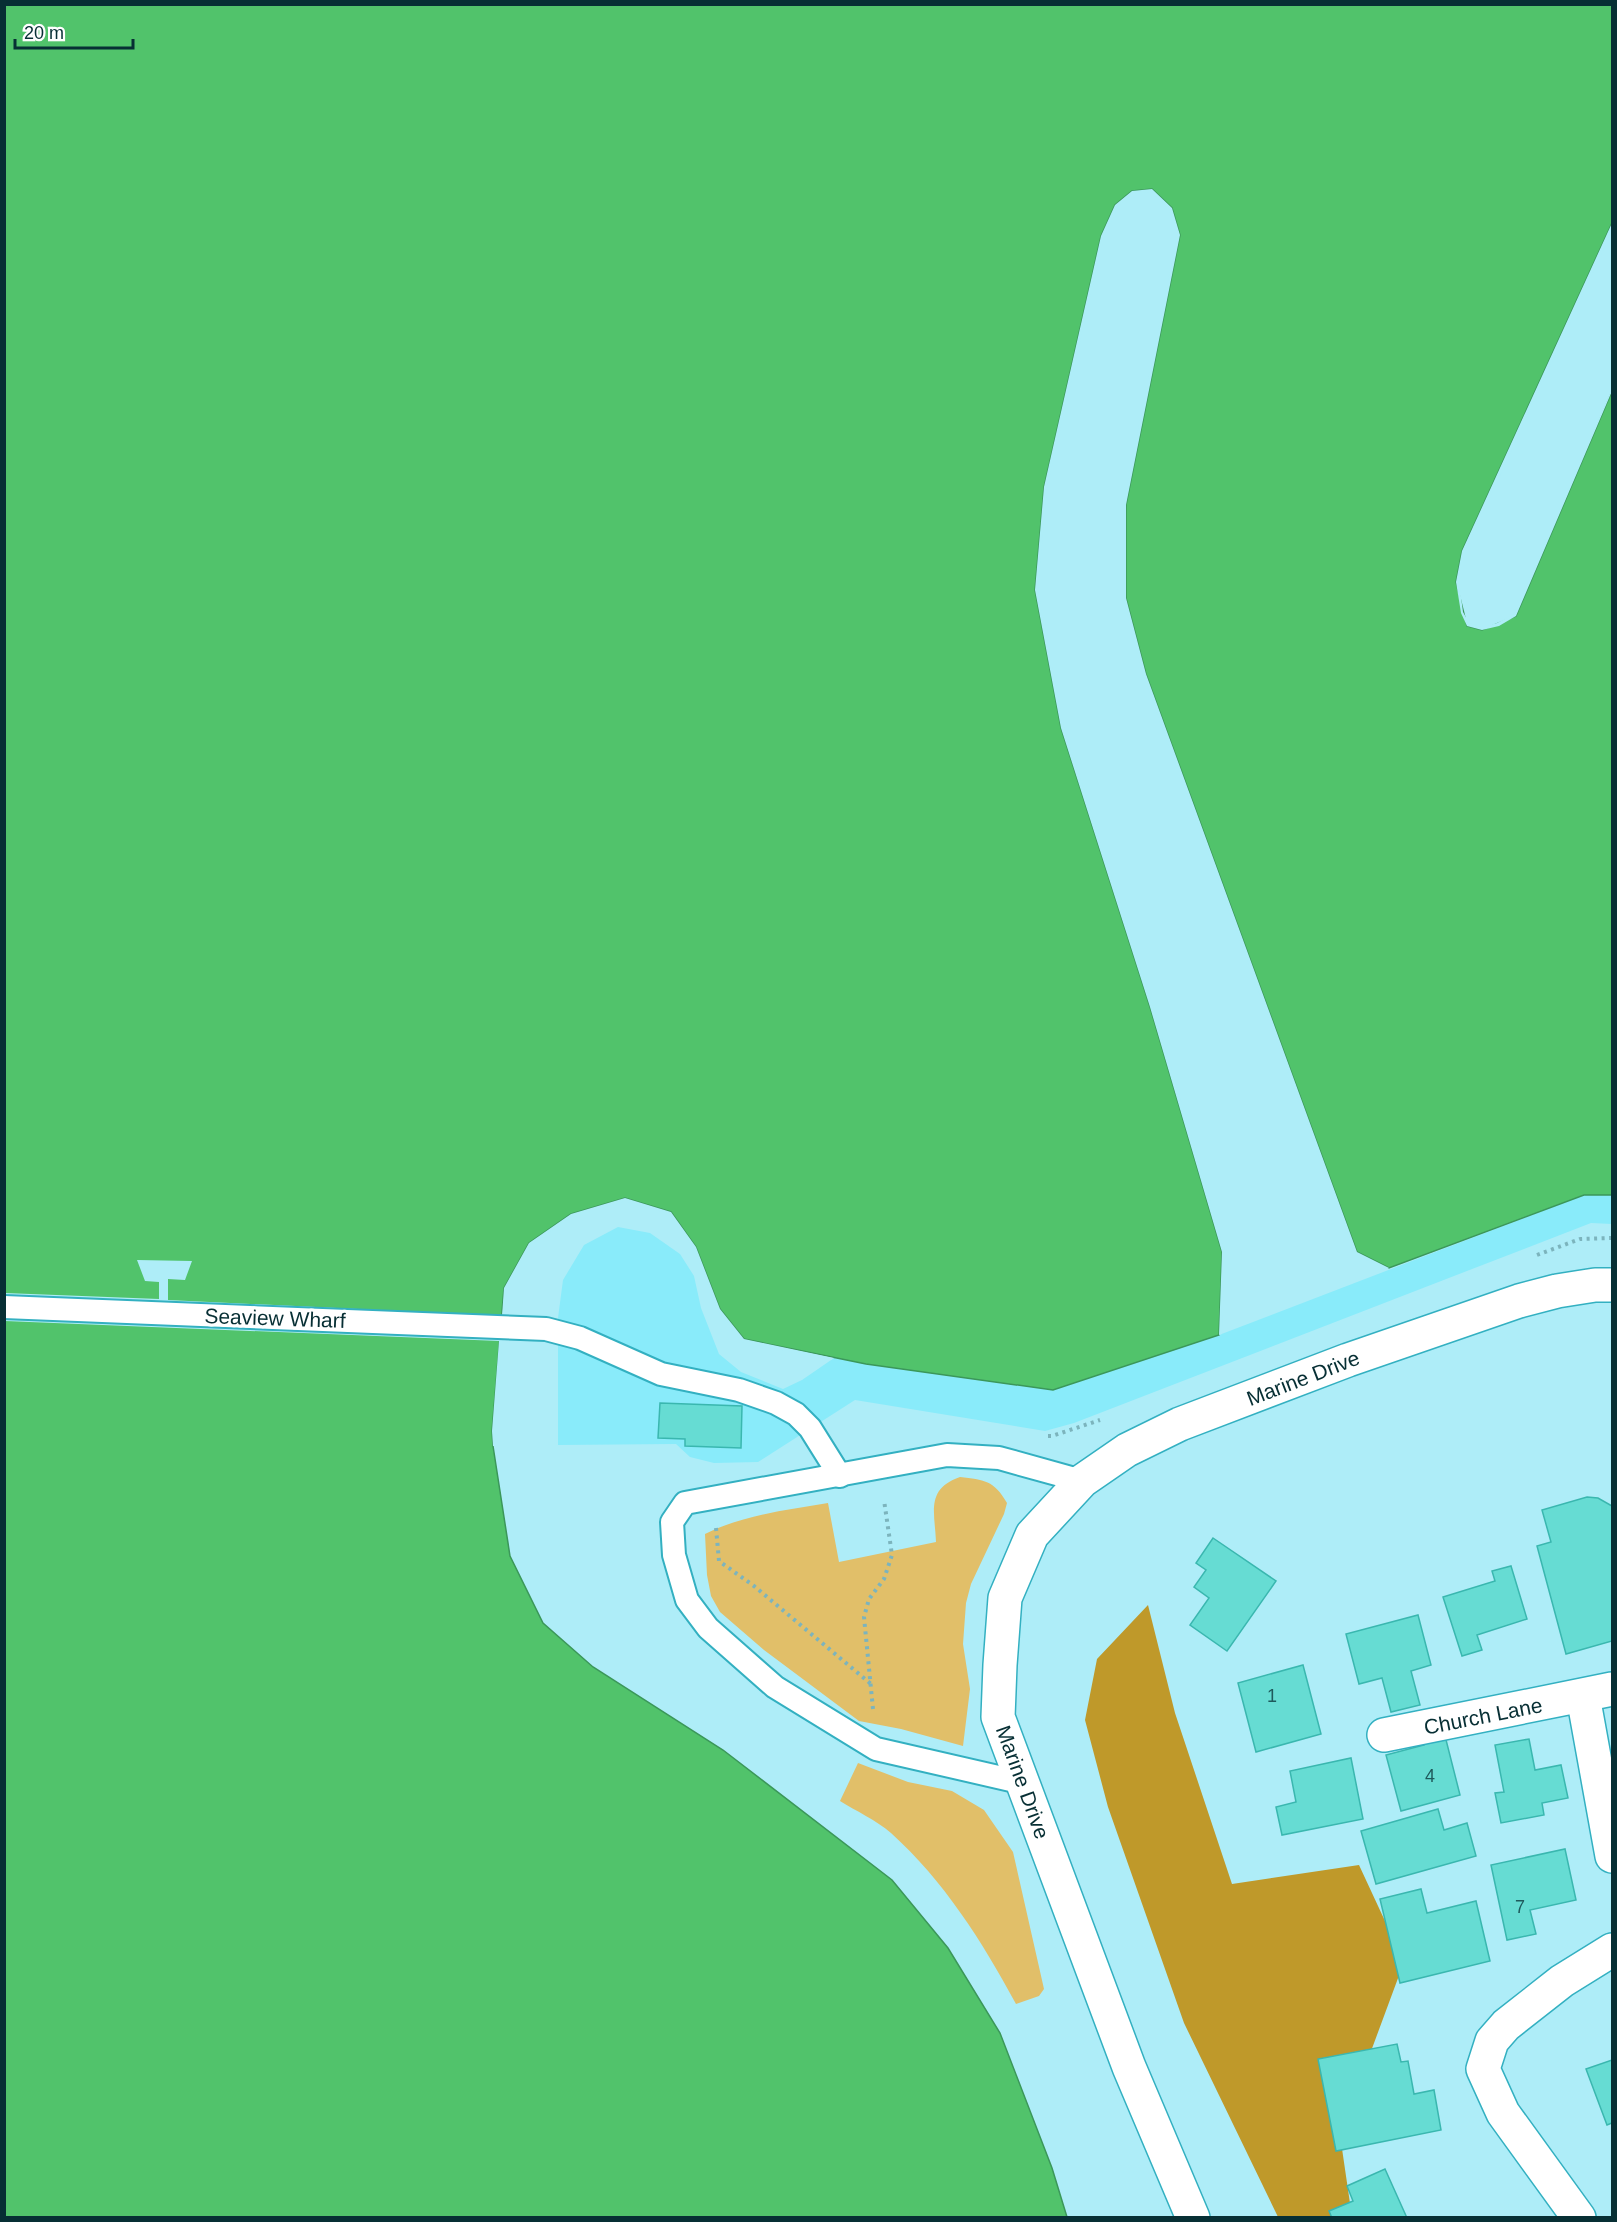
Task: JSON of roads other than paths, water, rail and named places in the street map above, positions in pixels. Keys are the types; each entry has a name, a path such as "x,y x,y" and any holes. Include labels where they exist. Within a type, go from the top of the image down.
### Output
{"main road":[{"name":"Marine Drive","path":"1193,2217 1129,2067 999,1717 999,1665 1005,1598 1032,1535 1082,1481 1127,1450 1180,1424 1348,1360 1519,1301 1576,1288 1612,1285"},
{"name":"Church Lane","path":"1384,1735 1598,1692 1612,1856"},
{"path":"1579,2217 1503,2113 1483,2069 1492,2041 1506,2025 1562,1981 1612,1950"}],"lane":[{"name":"Seaview Wharf","path":"4,1306 546,1329 580,1338 661,1374 739,1390 776,1403 796,1414 810,1428 840,1476"},
{"path":"1024,1783 876,1749 775,1687 708,1628 687,1600 674,1555 672,1522 685,1503 947,1455 999,1458 1082,1481"}]}
